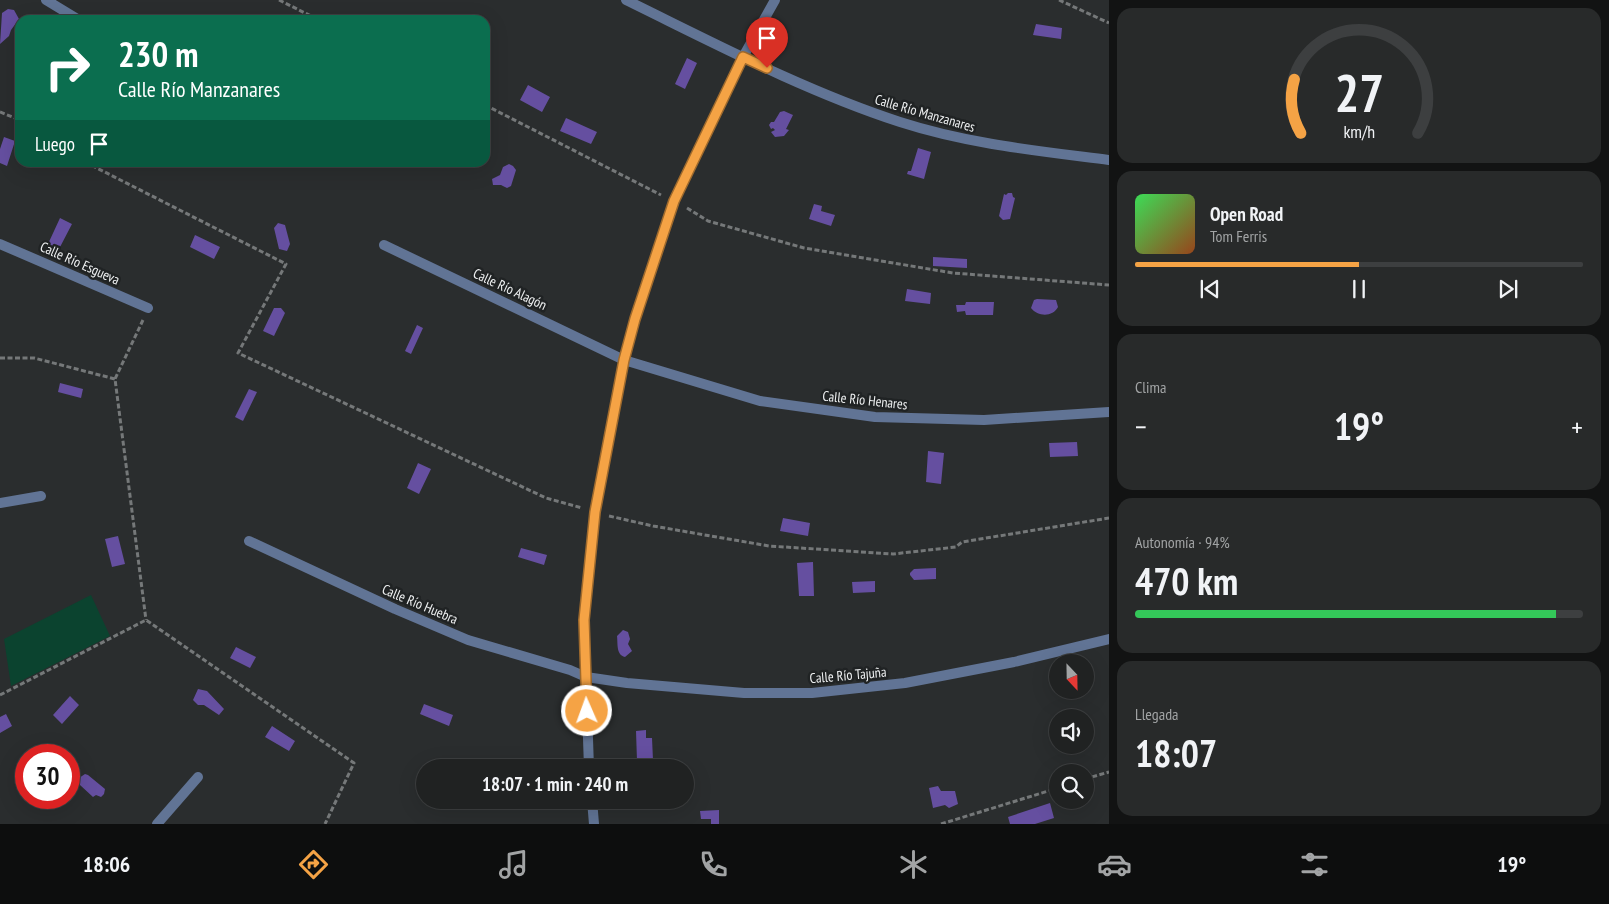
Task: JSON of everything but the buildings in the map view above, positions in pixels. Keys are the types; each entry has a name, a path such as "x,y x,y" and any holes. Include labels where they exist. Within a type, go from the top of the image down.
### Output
{"street":[{"path":"46,0 71,15"},
{"name":"Calle Río Manzanares","path":"626,0 834,99 902,123 978,143 1109,160"},
{"path":"589,759 584,620 595,512 624,360 635,319 674,201 743,57 775,0"},
{"name":"Calle Río Esgueva","path":"0,244 148,308"},
{"name":"Calle Río Alagón","path":"384,245 624,360"},
{"name":"Calle Río Henares","path":"624,360 760,401 875,417 984,420 1109,412"},
{"path":"0,503 41,496"},
{"name":"Calle Río Huebra","path":"249,541 395,609 468,640 586,676"},
{"name":"Calle Río Tajuña","path":"586,676 627,683 744,693 812,693 905,683 1014,662 1109,639"},
{"path":"157,824 198,777"},
{"path":"593,809 594,824"}],"path":[{"path":"279,0 309,15"},
{"path":"1059,0 1109,24"},
{"path":"490,108 674,201 708,221 804,248 953,272 1109,285"},
{"path":"0,112 15,118"},
{"path":"95,167 286,264 238,353 546,498 653,526 770,546 893,554 956,547 962,542 1109,518"},
{"path":"148,308 115,379 146,620 354,763 326,824"},
{"path":"0,358 34,358 115,379"},
{"path":"0,696 146,620"},
{"path":"1094,777 1109,772"},
{"path":"942,824 1049,791"}],"green space":[{"path":"91,595 110,636 11,686 4,639"}],"shaded area":[{"path":"8,9 14,10 17,15 15,15 15,24 9,36 0,44 2,13"},
{"path":"1036,24 1062,28 1061,39 1033,35"},
{"path":"687,58 697,63 685,89 675,84"},
{"path":"528,85 550,97 542,112 520,100"},
{"path":"784,111 793,115 786,129 789,130 784,136 775,137 771,132 775,130 771,129 769,125 771,122 774,122 780,112"},
{"path":"566,118 597,132 591,144 560,131"},
{"path":"4,137 15,141 7,166 0,163 0,149"},
{"path":"918,148 931,152 924,179 907,174 908,171 911,171"},
{"path":"509,164 516,170 511,186 507,188 501,185 493,185 492,179 500,175 503,167"},
{"path":"1012,193 1015,198 1010,219 1003,220 999,216 1004,194"},
{"path":"814,204 822,206 821,211 835,215 831,226 809,219"},
{"path":"60,218 72,224 59,249 48,244"},
{"path":"278,223 285,225 290,244 287,251 279,249 274,228"},
{"path":"195,235 220,247 214,259 190,247"},
{"path":"933,257 967,259 967,268 933,266"},
{"path":"907,289 931,293 930,304 905,301"},
{"path":"1034,300 1056,300 1058,307 1053,313 1045,315 1037,313 1031,308"},
{"path":"966,302 994,302 993,315 966,315 965,311 957,312 956,305 965,305"},
{"path":"274,308 281,308 285,313 274,336 263,331"},
{"path":"417,325 423,328 411,354 405,351"},
{"path":"60,383 83,389 81,398 58,392"},
{"path":"249,389 257,392 243,421 235,417"},
{"path":"1077,442 1078,456 1050,457 1049,443"},
{"path":"928,451 944,453 941,484 926,482"},
{"path":"418,463 431,469 419,494 407,488"},
{"path":"783,518 810,523 808,536 780,531"},
{"path":"118,536 125,564 112,567 105,539"},
{"path":"521,548 547,555 544,565 518,557"},
{"path":"813,562 814,596 799,596 797,563"},
{"path":"936,568 936,579 914,580 910,575 914,569"},
{"path":"875,581 875,592 853,593 852,582"},
{"path":"623,630 628,632 630,639 628,644 632,651 625,657 619,652 617,636"},
{"path":"236,647 256,657 250,668 230,658"},
{"path":"198,689 207,691 224,709 219,715 204,705 198,705 193,700"},
{"path":"70,696 79,705 62,724 53,715"},
{"path":"424,704 453,715 449,726 420,714"},
{"path":"6,714 12,726 0,733 0,717"},
{"path":"272,726 295,741 289,751 265,737"},
{"path":"646,730 646,738 652,738 653,759 637,759 636,731"},
{"path":"85,774 88,775 105,789 104,794 101,797 96,795 93,797 80,785 80,777"},
{"path":"938,786 941,791 955,791 958,804 949,808 945,805 933,808 929,788"},
{"path":"1049,803 1049,809 1052,809 1054,818 1035,824 1010,824 1008,817"},
{"path":"719,810 719,824 711,824 711,819 701,819 700,811"}],"route":[{"path":"587,711 584,620 595,512 624,360 635,319 674,201 743,57 767,68"}]}
